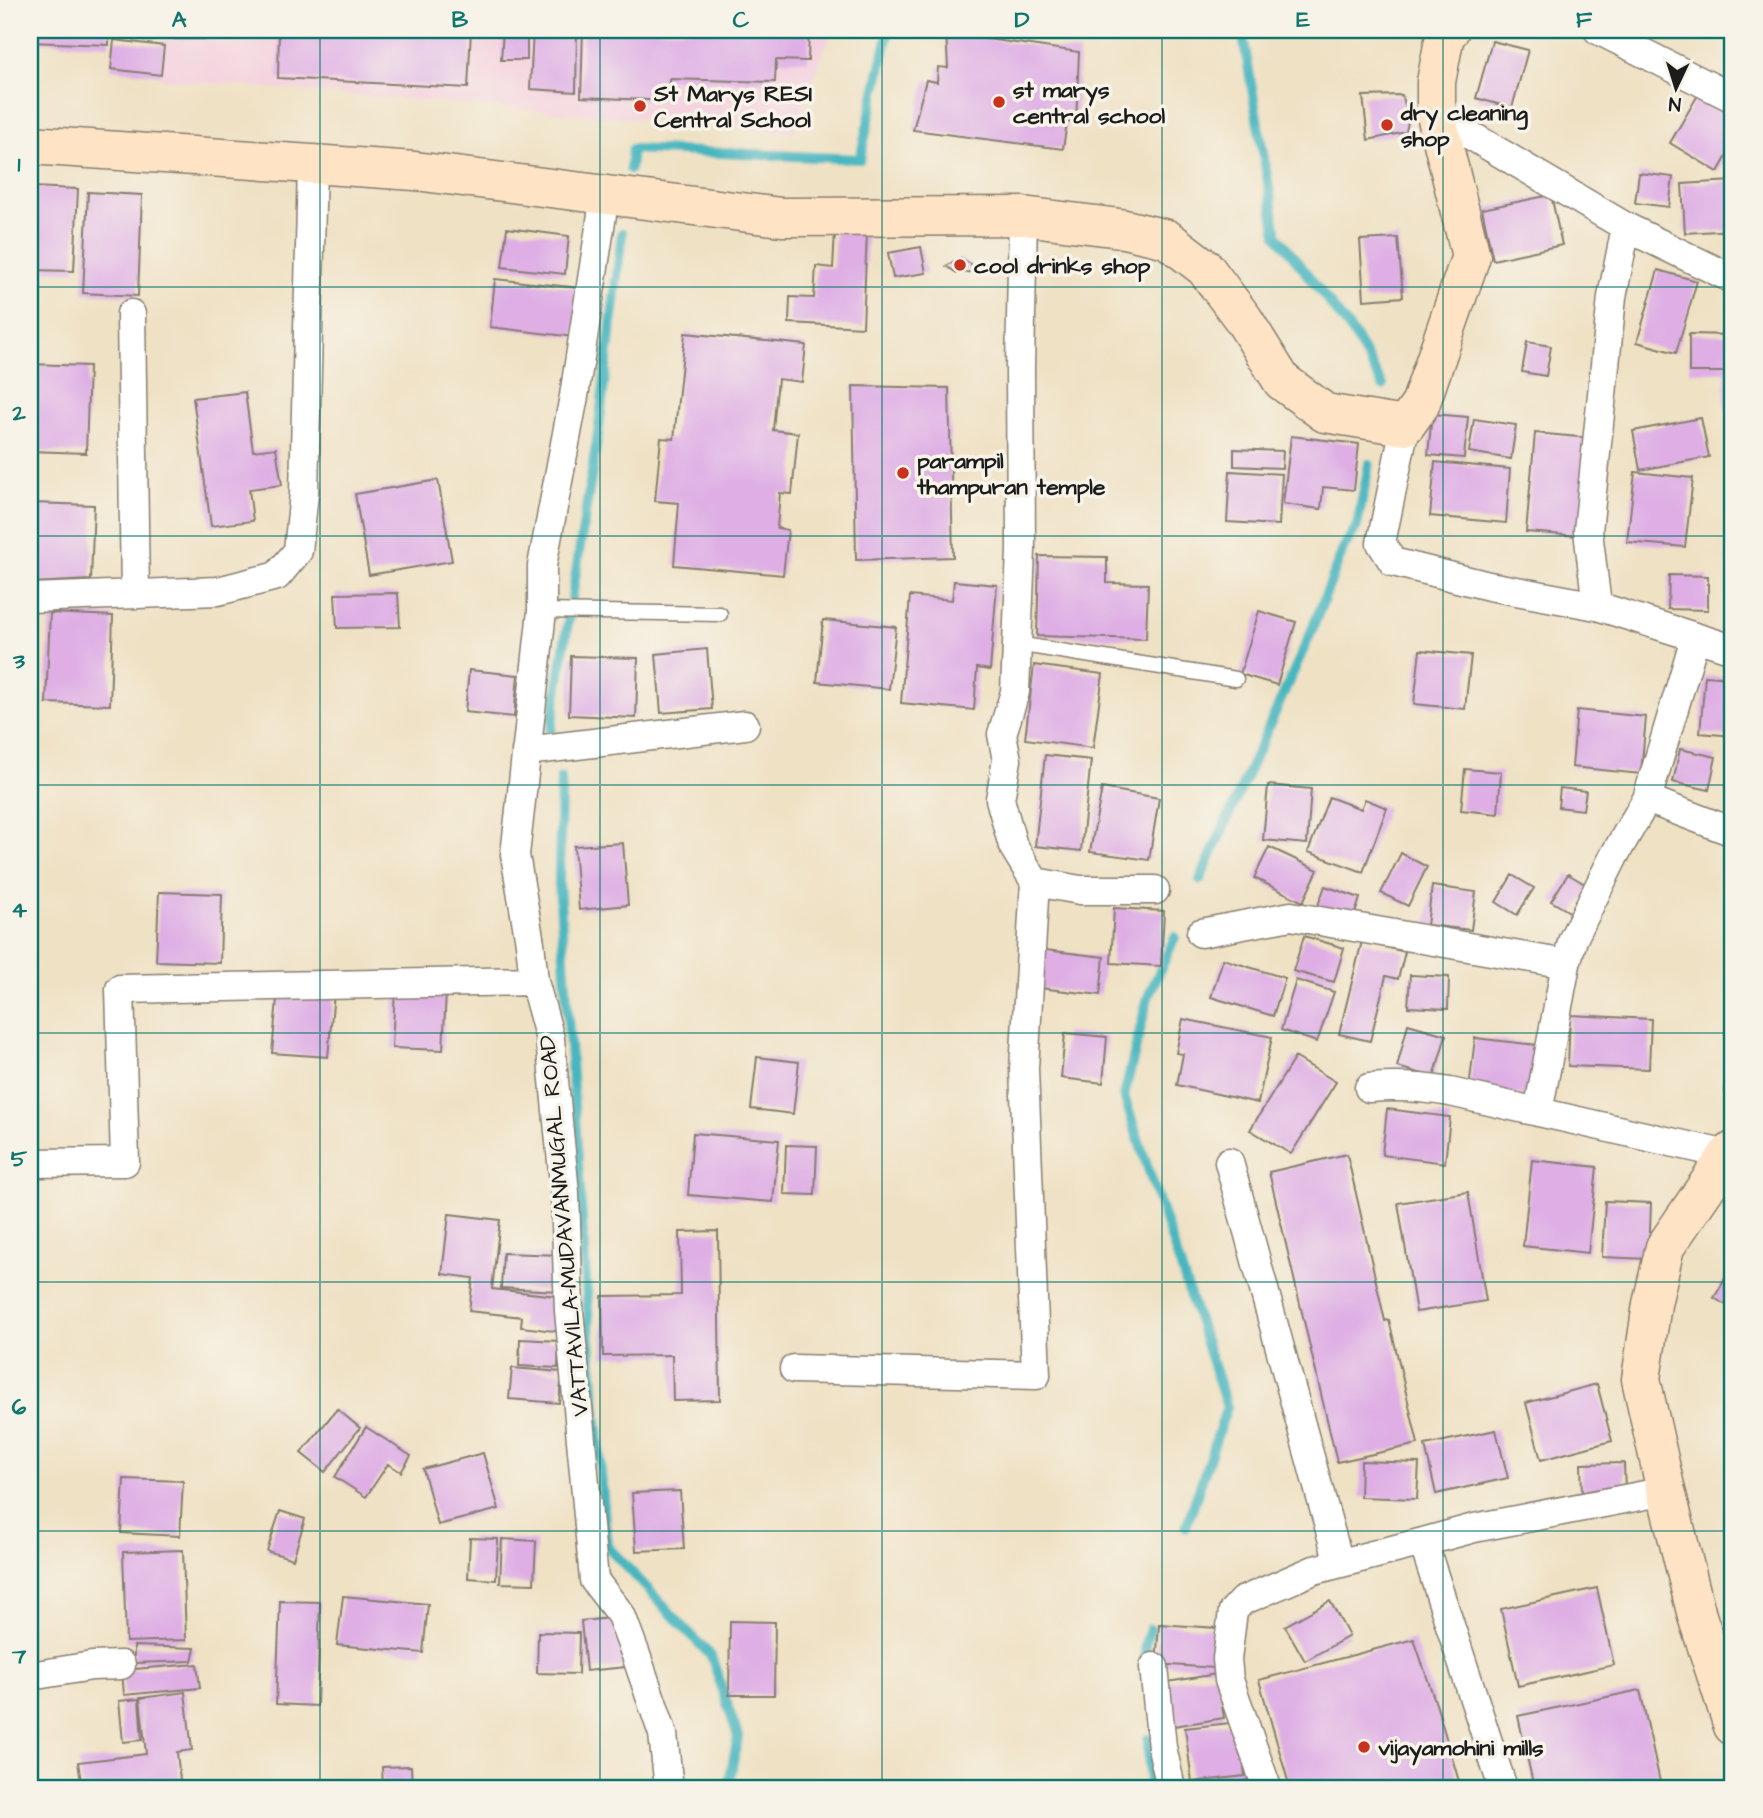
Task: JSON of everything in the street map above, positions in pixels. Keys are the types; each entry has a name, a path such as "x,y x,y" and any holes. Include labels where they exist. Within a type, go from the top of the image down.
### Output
{"street":[{"path":"1450,30 1444,35 1436,82 1436,115 1471,256 1420,405 1405,426 1381,543 1393,562 1489,586 1597,606 1733,649"},
{"path":"1598,30 1733,98"},
{"path":"1436,115 1626,227 1733,279"},
{"path":"30,145 415,171 781,217 1023,216 1120,228 1167,239 1205,268 1244,320 1282,381 1325,413 1405,426"},
{"path":"30,598 218,591 276,576 298,551 304,493 312,164"},
{"name":"VATTAVILA-MUDAVANMUGAL ROAD","path":"605,195 574,396 542,566 542,611 515,855 534,981 550,1039 565,1193 569,1311 594,1580 621,1615 637,1658 663,1734 669,1788"},
{"path":"794,1369 1036,1375 1024,1069 1035,882 1013,846 1000,799 1007,760 1002,734 1015,692 1021,550 1023,216"},
{"path":"1597,606 1588,531 1612,297 1626,227"},
{"path":"131,314 135,594"},
{"path":"1538,1112 1573,939 1614,856 1647,799 1695,638"},
{"path":"526,751 745,725"},
{"path":"1647,799 1733,832"},
{"path":"1035,882 1080,890 1155,890"},
{"path":"1201,933 1291,916 1566,964"},
{"path":"30,1163 125,1162 120,989 534,981"},
{"path":"1369,1088 1424,1087 1730,1153 1665,1247 1652,1304 1641,1379 1698,1616 1733,1726"},
{"path":"1229,1162 1339,1563"},
{"path":"1267,1788 1229,1681 1227,1659 1233,1611 1242,1601 1314,1570 1339,1563 1474,1528 1666,1491"},
{"path":"1423,1542 1503,1788"},
{"path":"30,1676 92,1666 121,1665"},
{"path":"1154,1667 1162,1747 1171,1788"}],"lane":[{"path":"542,611 720,614"},
{"path":"1017,644 1236,679"}],"shaded area":[{"name":"St Marys RESI Central School","path":"162,30 832,30 793,132 161,79"}],"building":[{"path":"30,30 109,30 109,45 30,42"},
{"path":"174,30 217,30 217,39 174,39"},
{"path":"279,30 471,30 468,88 278,78"},
{"path":"503,30 527,30 527,60 501,60"},
{"path":"533,30 577,30 576,92 530,89"},
{"path":"583,30 809,30 808,61 776,60 775,82 670,79 670,101 581,97"},
{"name":"st marys central school","path":"946,33 1079,52 1076,123 1067,122 1063,149 913,130 926,80 937,82 938,67 948,68"},
{"path":"114,40 164,46 161,75 111,69"},
{"path":"1492,41 1528,50 1512,108 1476,98"},
{"path":"1702,88 1733,106 1733,160 1727,156 1718,172 1670,143"},
{"name":"dry cleaning shop","path":"1402,95 1409,117 1406,132 1368,140 1363,96"},
{"path":"1639,173 1673,177 1669,207 1635,203"},
{"path":"1733,181 1733,230 1685,233 1682,184"},
{"path":"30,187 78,189 74,271 30,270"},
{"path":"88,192 142,195 138,296 83,293"},
{"path":"1551,195 1562,245 1493,260 1482,209"},
{"path":"507,228 569,236 565,274 502,267"},
{"path":"835,231 867,232 863,327 789,323 790,297 814,298 816,266 833,268"},
{"path":"1398,238 1403,297 1364,300 1360,240"},
{"path":"921,247 926,273 893,278 888,253"},
{"name":"cool drinks shop","path":"961,258 972,265 971,272 957,273 946,266"},
{"path":"1658,270 1697,281 1676,353 1637,342"},
{"path":"495,279 579,288 574,337 490,327"},
{"path":"685,333 806,345 802,382 778,379 773,430 798,433 792,494 780,493 777,528 788,530 783,575 674,565 679,503 655,501 661,438 674,439"},
{"path":"1689,334 1733,335 1733,410 1725,410 1725,372 1689,372"},
{"path":"1527,342 1551,346 1546,376 1522,372"},
{"path":"30,364 89,366 86,453 30,451"},
{"name":"parampil thampuran temple","path":"853,386 949,388 953,557 856,560"},
{"path":"245,392 253,451 276,448 282,485 249,489 253,521 211,526 193,398"},
{"path":"1432,414 1468,417 1464,458 1428,455"},
{"path":"1701,418 1709,457 1640,470 1633,431"},
{"path":"1474,419 1516,425 1511,459 1469,452"},
{"path":"1535,433 1589,438 1579,536 1526,532"},
{"path":"1291,436 1359,444 1354,490 1323,487 1321,509 1283,504"},
{"path":"1234,449 1283,451 1282,468 1234,466"},
{"path":"1435,462 1510,469 1506,523 1430,516"},
{"path":"1230,471 1282,474 1279,525 1227,522"},
{"path":"1635,472 1693,478 1685,547 1627,542"},
{"path":"438,480 452,561 369,575 355,494"},
{"path":"30,503 94,505 91,580 30,583"},
{"path":"1731,508 1733,509 1733,562 1727,561"},
{"path":"1039,556 1107,557 1107,583 1148,584 1146,639 1037,636"},
{"path":"1669,575 1708,576 1708,610 1668,609"},
{"path":"954,581 997,585 990,670 977,668 974,710 901,703 910,596 952,600"},
{"path":"398,593 400,627 337,628 335,594"},
{"path":"1259,611 1296,622 1277,685 1240,674"},
{"path":"50,613 113,616 110,705 46,703"},
{"path":"823,620 896,627 889,689 817,682"},
{"path":"707,649 712,709 661,713 656,654"},
{"path":"1420,650 1471,655 1465,709 1414,704"},
{"path":"571,656 638,658 636,718 569,715"},
{"path":"1034,665 1103,674 1093,748 1025,739"},
{"path":"469,670 518,675 514,717 465,712"},
{"path":"1705,676 1733,678 1733,736 1700,733"},
{"path":"1577,710 1646,717 1641,774 1572,767"},
{"path":"1680,749 1716,757 1709,790 1673,782"},
{"path":"1045,755 1091,760 1081,851 1035,846"},
{"path":"1465,769 1501,772 1498,814 1461,810"},
{"path":"1268,785 1311,789 1307,844 1263,840"},
{"path":"1102,788 1159,798 1149,860 1090,852"},
{"path":"1560,788 1586,791 1583,810 1558,807"},
{"path":"1329,797 1361,809 1365,799 1387,808 1363,872 1308,852"},
{"path":"623,843 628,905 579,910 574,846"},
{"path":"1269,847 1318,870 1303,902 1254,878"},
{"path":"1401,853 1427,867 1408,906 1381,893"},
{"path":"1568,874 1590,887 1573,914 1551,901"},
{"path":"1512,875 1534,888 1517,915 1496,902"},
{"path":"1325,886 1360,898 1353,920 1317,908"},
{"path":"1432,886 1476,892 1471,930 1427,925"},
{"path":"159,892 222,894 220,963 156,961"},
{"path":"1114,908 1164,911 1161,966 1111,963"},
{"path":"1304,936 1344,948 1334,982 1293,971"},
{"path":"1362,941 1405,952 1398,979 1386,976 1370,1041 1339,1034"},
{"path":"1045,950 1104,957 1100,995 1040,988"},
{"path":"1223,959 1285,978 1273,1016 1211,997"},
{"path":"1410,975 1449,977 1448,1009 1408,1007"},
{"path":"1296,980 1334,992 1317,1042 1281,1030"},
{"path":"278,988 334,993 328,1057 272,1053"},
{"path":"395,989 446,992 443,1050 392,1048"},
{"path":"1570,1015 1651,1019 1649,1069 1568,1066"},
{"path":"1183,1019 1272,1037 1258,1103 1177,1085 1183,1054 1176,1053"},
{"path":"1408,1024 1446,1035 1434,1077 1397,1067"},
{"path":"1065,1033 1107,1037 1103,1083 1061,1078"},
{"path":"1475,1038 1537,1045 1532,1096 1469,1089"},
{"path":"757,1057 799,1062 793,1114 751,1109"},
{"path":"1295,1057 1336,1082 1291,1154 1250,1130"},
{"path":"1725,1062 1733,1063 1733,1093 1725,1093"},
{"path":"1387,1109 1450,1117 1445,1163 1382,1155"},
{"path":"693,1133 779,1140 773,1202 688,1195"},
{"path":"786,1145 817,1146 815,1195 784,1194"},
{"path":"1347,1154 1385,1321 1389,1320 1418,1444 1337,1462 1269,1172"},
{"path":"1532,1160 1597,1167 1588,1253 1523,1246"},
{"path":"1468,1192 1486,1301 1416,1312 1398,1203"},
{"path":"1605,1201 1651,1203 1649,1259 1602,1257"},
{"path":"449,1214 500,1220 492,1289 566,1297 562,1332 521,1327 522,1317 469,1311 473,1278 442,1274"},
{"path":"718,1231 720,1400 673,1401 672,1355 603,1356 602,1296 681,1295 680,1232"},
{"path":"503,1253 561,1255 559,1291 501,1288"},
{"path":"1733,1265 1733,1309 1714,1298"},
{"path":"520,1339 559,1341 558,1368 519,1366"},
{"path":"512,1368 562,1372 559,1403 509,1399"},
{"path":"1597,1384 1612,1441 1541,1460 1526,1403"},
{"path":"337,1409 360,1428 325,1472 301,1453"},
{"path":"366,1427 411,1456 401,1472 388,1464 366,1497 335,1477"},
{"path":"1496,1430 1508,1478 1436,1494 1425,1445"},
{"path":"483,1453 499,1509 438,1525 423,1469"},
{"path":"1361,1461 1419,1463 1417,1499 1360,1497"},
{"path":"1624,1463 1625,1491 1582,1493 1581,1464"},
{"path":"124,1479 183,1481 180,1536 121,1533"},
{"path":"680,1491 684,1549 636,1551 632,1493"},
{"path":"280,1511 305,1519 293,1559 267,1551"},
{"path":"470,1538 498,1539 496,1580 468,1578"},
{"path":"502,1539 536,1541 534,1584 500,1583"},
{"path":"183,1550 186,1640 126,1642 123,1552"},
{"path":"1597,1588 1614,1665 1518,1686 1501,1609"},
{"path":"343,1596 428,1604 423,1653 337,1645"},
{"path":"280,1601 320,1602 317,1706 276,1704"},
{"path":"1330,1601 1349,1636 1305,1661 1285,1626"},
{"path":"621,1617 626,1667 586,1671 581,1621"},
{"path":"730,1621 775,1622 774,1695 729,1695"},
{"path":"1159,1624 1217,1628 1215,1668 1156,1664"},
{"path":"538,1632 579,1633 578,1674 537,1673"},
{"name":"vijayamohini mills","path":"1414,1639 1461,1788 1290,1788 1259,1680"},
{"path":"134,1646 195,1648 192,1661 134,1663"},
{"path":"197,1664 200,1688 124,1695 122,1670"},
{"path":"1217,1674 1224,1718 1174,1726 1167,1682"},
{"path":"1640,1690 1660,1782 1632,1788 1534,1788 1518,1716"},
{"path":"185,1692 192,1750 177,1752 180,1780 118,1788 82,1788 78,1762 146,1754 140,1698"},
{"path":"139,1699 142,1740 123,1742 119,1701"},
{"path":"1239,1722 1245,1776 1192,1782 1185,1728"},
{"path":"411,1766 412,1786 383,1787 382,1767"},
{"path":"1251,1779 1254,1788 1221,1788 1221,1787"}],"waterway":[{"path":"630,169 632,149 860,159 889,30"},
{"path":"1242,30 1277,235 1355,336 1383,386"},
{"path":"551,730 599,427 622,233"},
{"path":"1200,880 1310,635 1344,547 1357,526 1369,464"},
{"path":"561,778 559,884 607,1546 711,1656 738,1736 728,1788"},
{"path":"1175,937 1148,997 1124,1096 1227,1407 1186,1527"},
{"path":"1146,1670 1145,1644 1150,1629"},
{"path":"1148,1739 1150,1788"}],"place":[{"name":"st marys central school","path":"999,102"},
{"name":"St Marys RESI Central School","path":"640,106"},
{"name":"dry cleaning shop","path":"1387,125"},
{"name":"cool drinks shop","path":"960,265"},
{"name":"parampil thampuran temple","path":"903,473"},
{"name":"vijayamohini mills","path":"1364,1747"}]}
